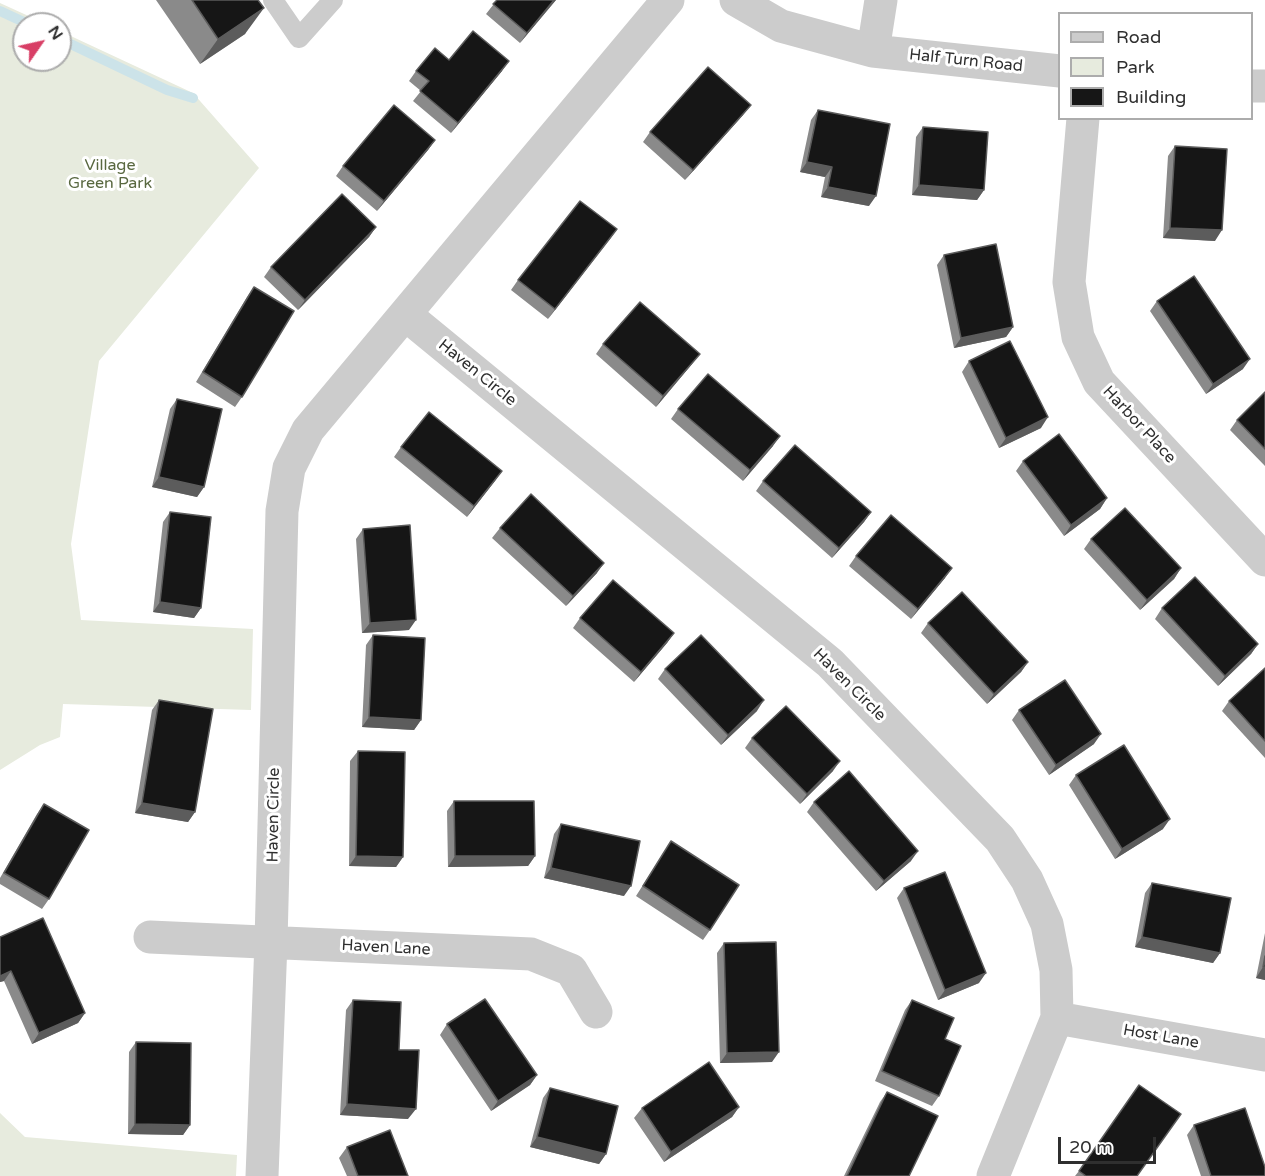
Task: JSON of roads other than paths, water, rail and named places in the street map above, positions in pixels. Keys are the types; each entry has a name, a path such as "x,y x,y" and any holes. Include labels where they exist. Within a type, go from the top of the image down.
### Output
{"street":[{"name":"Haven Circle","path":"262,1176 282,511 289,468 308,430 668,0"},
{"name":"Half Turn Road","path":"736,0 781,26 873,51 1058,71"},
{"path":"873,51 881,0"},
{"name":"Harbor Place","path":"1083,120 1069,282 1078,337 1099,382 1265,560"},
{"name":"Haven Circle","path":"406,315 830,663 1000,839 1027,880 1047,924 1056,970 1057,1018 993,1176"},
{"name":"Haven Lane","path":"150,937 531,954 571,970 596,1012"},
{"name":"Host Lane","path":"1057,1018 1265,1055"}],"lane":[{"path":"273,0 299,38 333,0"}],"waterway":[{"path":"0,11 12,17"},
{"path":"72,45 167,90 193,98"}],"park label":[{"name":"Village Green Park","path":"110,175"}]}
